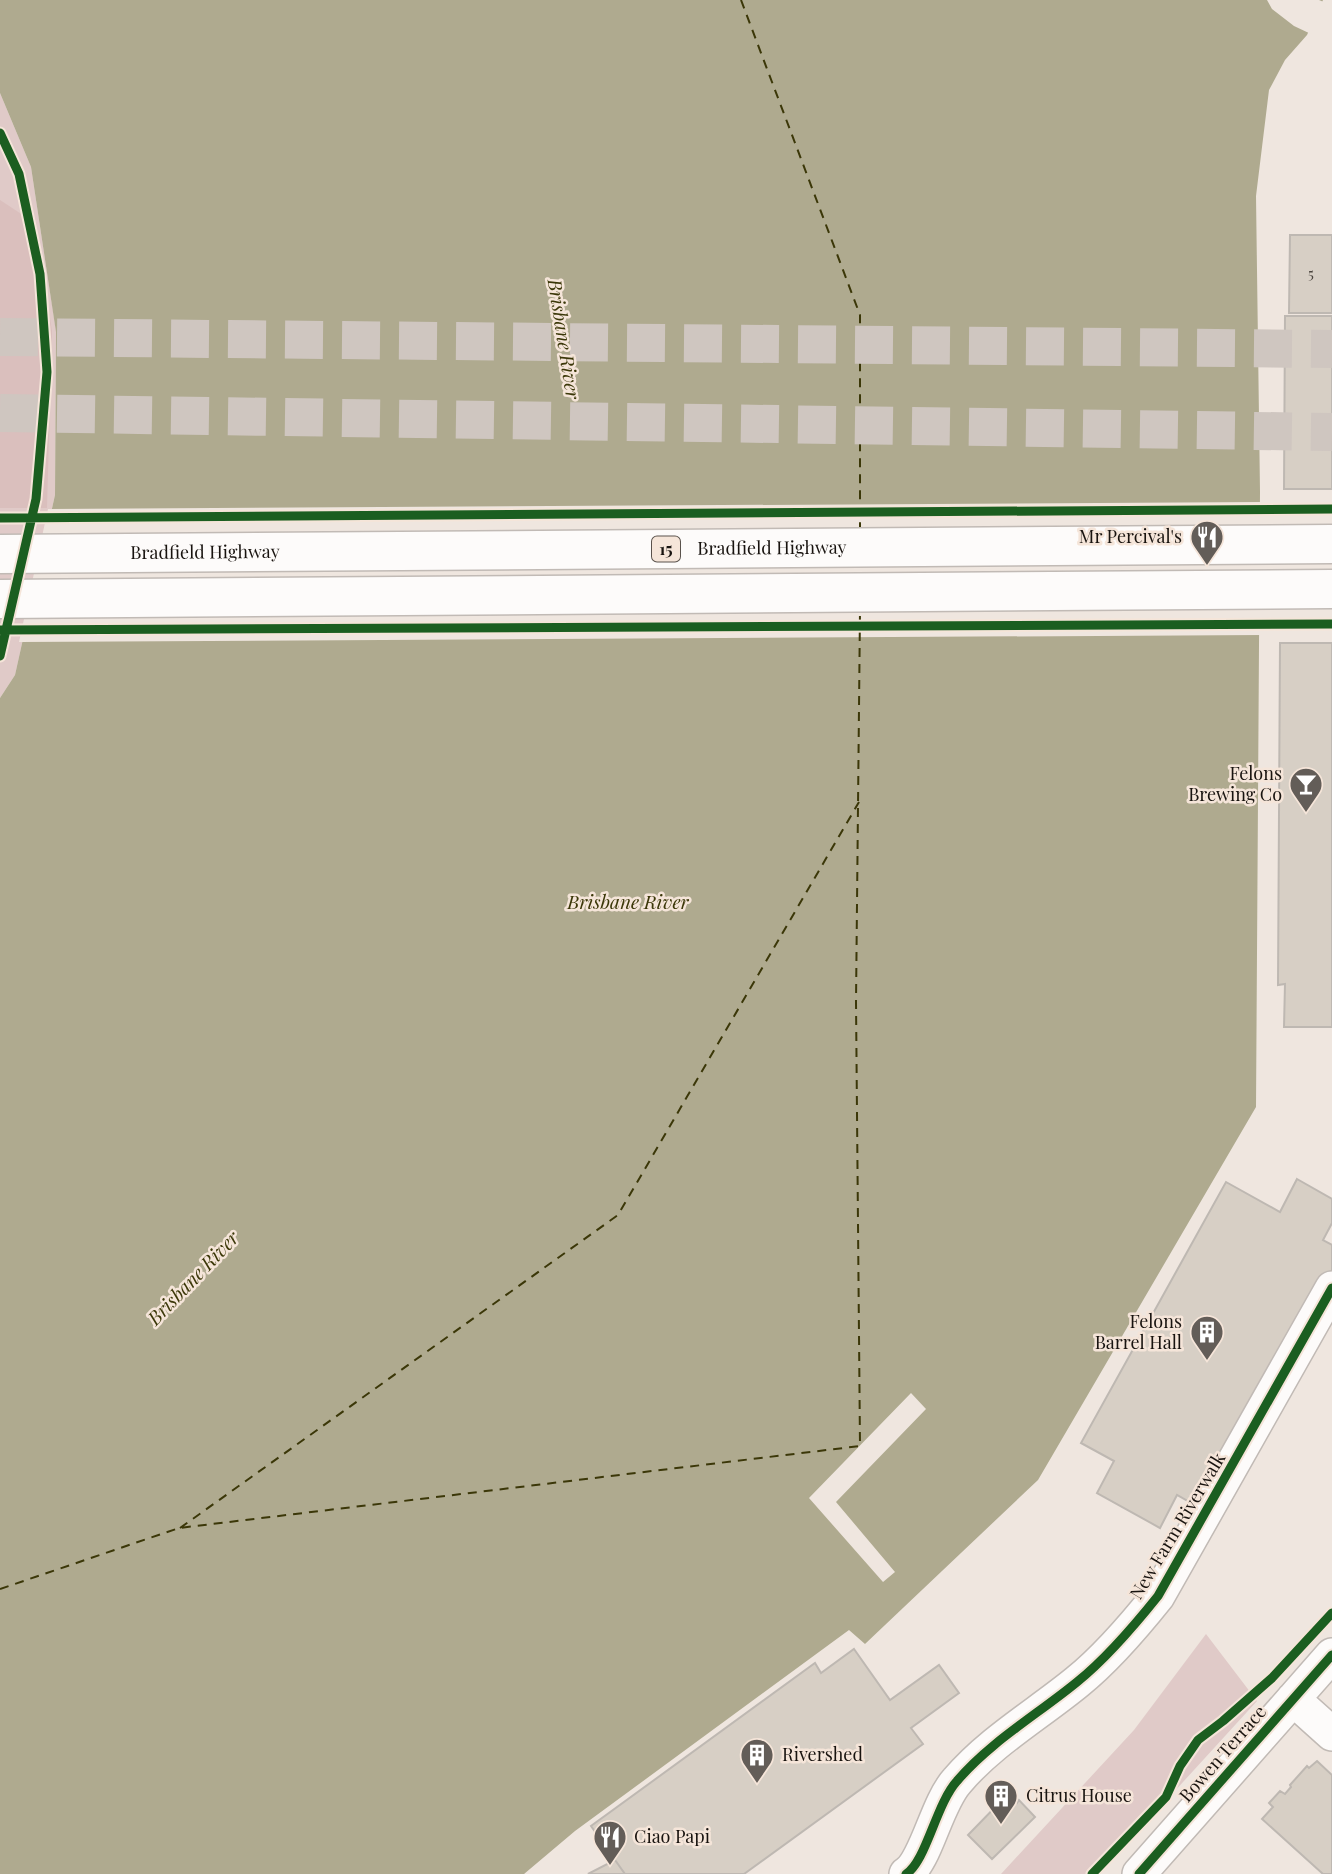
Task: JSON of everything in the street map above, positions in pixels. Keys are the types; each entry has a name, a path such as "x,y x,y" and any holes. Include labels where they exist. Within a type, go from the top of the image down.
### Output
{"highway":[{"name":"Bradfield Highway","path":"0,554 1332,544"},
{"path":"0,598 1332,589"}],"street":[{"name":"New Farm Riverwalk","path":"906,1874 912,1870 922,1854 944,1799 957,1781 983,1756 1080,1680 1137,1622 1158,1596 1332,1288"},
{"name":"Bowen Terrace","path":"1139,1874 1332,1655"},
{"path":"1293,1699 1332,1734"}],"shaded area":[{"path":"0,93 31,167 56,331 55,495 15,675 0,698"},
{"path":"0,200 35,223 52,331 47,508 0,508"},
{"path":"1206,1634 1257,1701 1099,1874 1001,1874 1134,1730"}],"water":[{"name":"Brisbane River","path":"0,0 1323,0 1307,35 1285,60 1269,90 1256,196 1260,492 1256,1107 1038,1480 865,1644 849,1630 575,1831 524,1874 0,1874 0,698 15,675 55,495 56,332 31,167 0,93"}],"pier":[{"path":"1267,0 1319,0 1326,3 1311,34 1294,26 1272,9"},
{"path":"1263,502 1262,635 19,642 48,509"},
{"path":"911,1393 926,1409 836,1502 895,1572 883,1582 809,1498"}],"building":[{"path":"1290,235 1332,235 1332,313 1289,313"},
{"path":"1285,316 1332,316 1332,489 1284,489"},
{"name":"Felons Brewing Co","path":"1280,643 1332,643 1332,1027 1284,1027 1285,984 1278,985"},
{"name":"Felons Barrel Hall","path":"1297,1179 1332,1199 1332,1223 1323,1240 1332,1245 1332,1281 1205,1511 1177,1495 1160,1528 1097,1493 1114,1461 1081,1443 1226,1182 1280,1212"},
{"name":"Rivershed","path":"854,1649 890,1700 939,1665 959,1693 911,1728 923,1744 744,1874 625,1874 591,1826 815,1663 821,1673"},
{"path":"1317,1761 1332,1775 1332,1874 1323,1874 1262,1819 1273,1807 1269,1803 1280,1791 1285,1794 1307,1766 1309,1768"},
{"name":"Citrus House","path":"1008,1794 1017,1803 1019,1800 1035,1817 992,1859 968,1835"},
{"name":"Ciao Papi","path":"615,1860 625,1874 588,1874"}],"ferry route":[{"path":"741,0 860,315 860,528"},
{"path":"0,1589 179,1528 860,1446 856,1002 860,610"},
{"path":"180,1528 618,1215 859,802"}],"tunnel":[{"path":"0,337 1332,349"},
{"path":"0,413 1332,432"}],"cycle path":[{"path":"0,133 19,174 40,274 47,372 36,499 0,656"},
{"path":"0,518 1332,509"},
{"path":"0,630 1332,624"},
{"path":"906,1874 919,1858 943,1804 957,1781 999,1741 1099,1663 1158,1596 1332,1288"},
{"path":"1092,1874 1166,1797 1180,1766 1198,1740 1272,1678 1332,1613"},
{"path":"1139,1874 1332,1655"}],"place":[{"name":"Mr Percival's","path":"1207,567"},
{"name":"Felons Brewing Co","path":"1306,814"},
{"name":"Felons Barrel Hall","path":"1207,1362"},
{"name":"Rivershed","path":"757,1785"},
{"name":"Citrus House","path":"1001,1826"},
{"name":"Ciao Papi","path":"610,1867"}]}
